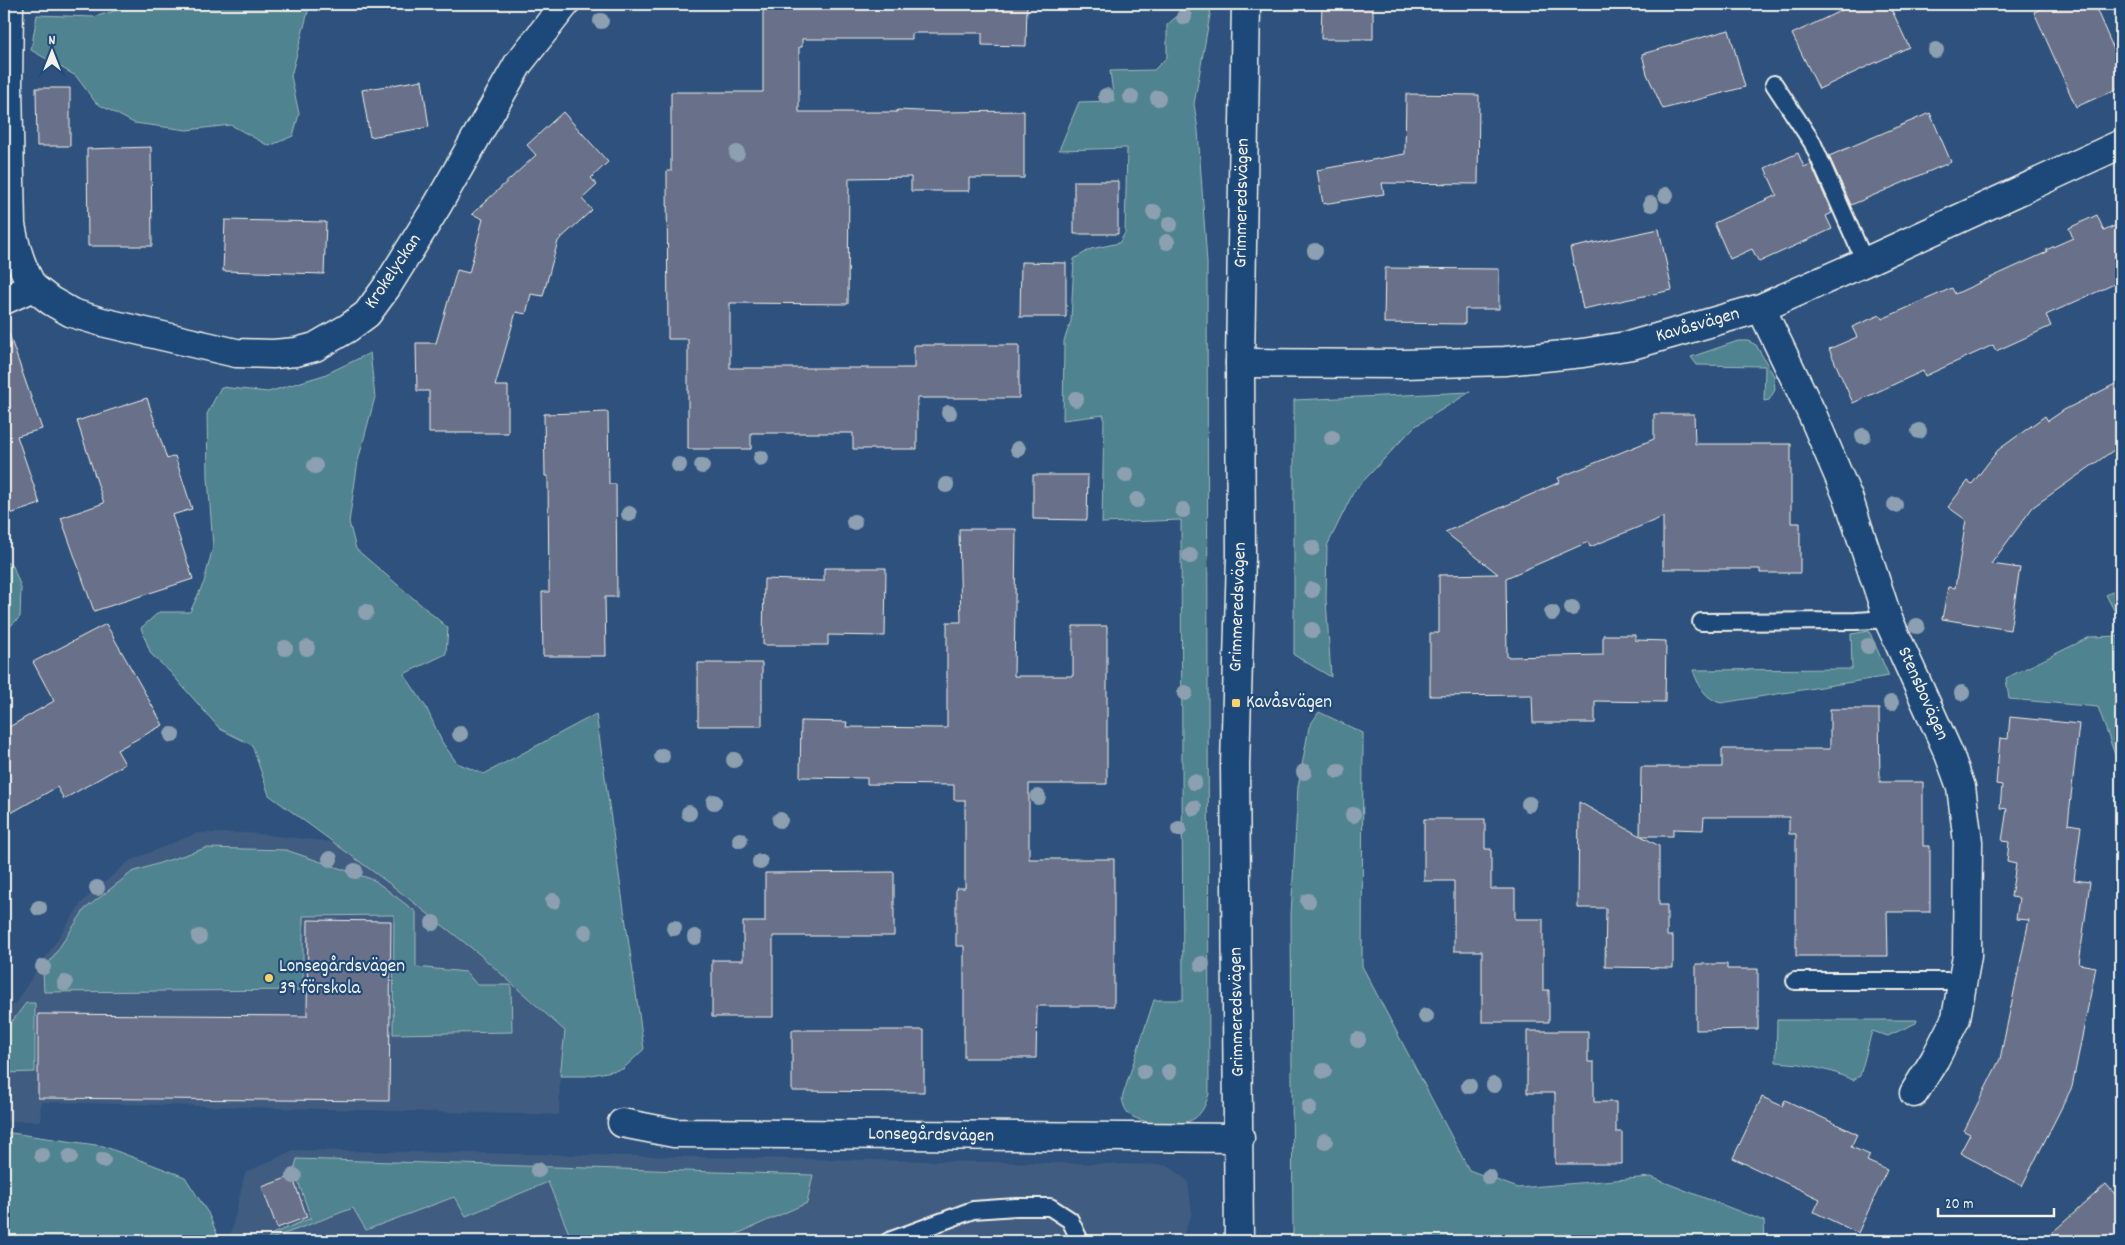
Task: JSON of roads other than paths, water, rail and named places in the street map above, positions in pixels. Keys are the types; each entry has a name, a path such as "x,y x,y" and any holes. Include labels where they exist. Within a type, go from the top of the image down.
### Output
{"street":[{"path":"4,300 33,287 23,270 14,247 11,225 8,87 9,4"},
{"name":"Krokelyckan","path":"33,287 51,301 72,313 102,322 236,353 273,354 296,352 315,346 348,328 367,314 386,288 437,206 518,64 565,4"},
{"name":"Grimmeredsvägen","path":"1239,1241 1240,1138 1235,756 1241,557 1240,363 1246,4"},
{"name":"Kavåsvägen","path":"1240,363 1404,364 1515,360 1583,353 1632,345 1761,308 2121,144"},
{"name":"Stensbovägen","path":"1761,308 1813,416 1849,500 1888,619 1949,754 1960,787 1968,842 1967,956 1956,1018 1935,1059 1914,1093"},
{"name":"Lonsegårdsvägen","path":"622,1123 674,1133 1240,1138"}],"lane":[{"path":"1774,84 1812,142 1865,262"},
{"path":"1701,622 1888,619"},
{"path":"1794,981 1962,981"},
{"path":"889,1241 973,1210 1050,1207 1070,1220 1080,1241"}],"place":[{"name":"Kavåsvägen","path":"1236,703"},
{"name":"Lonsegårdsvägen 39 förskola","path":"269,978"}]}
